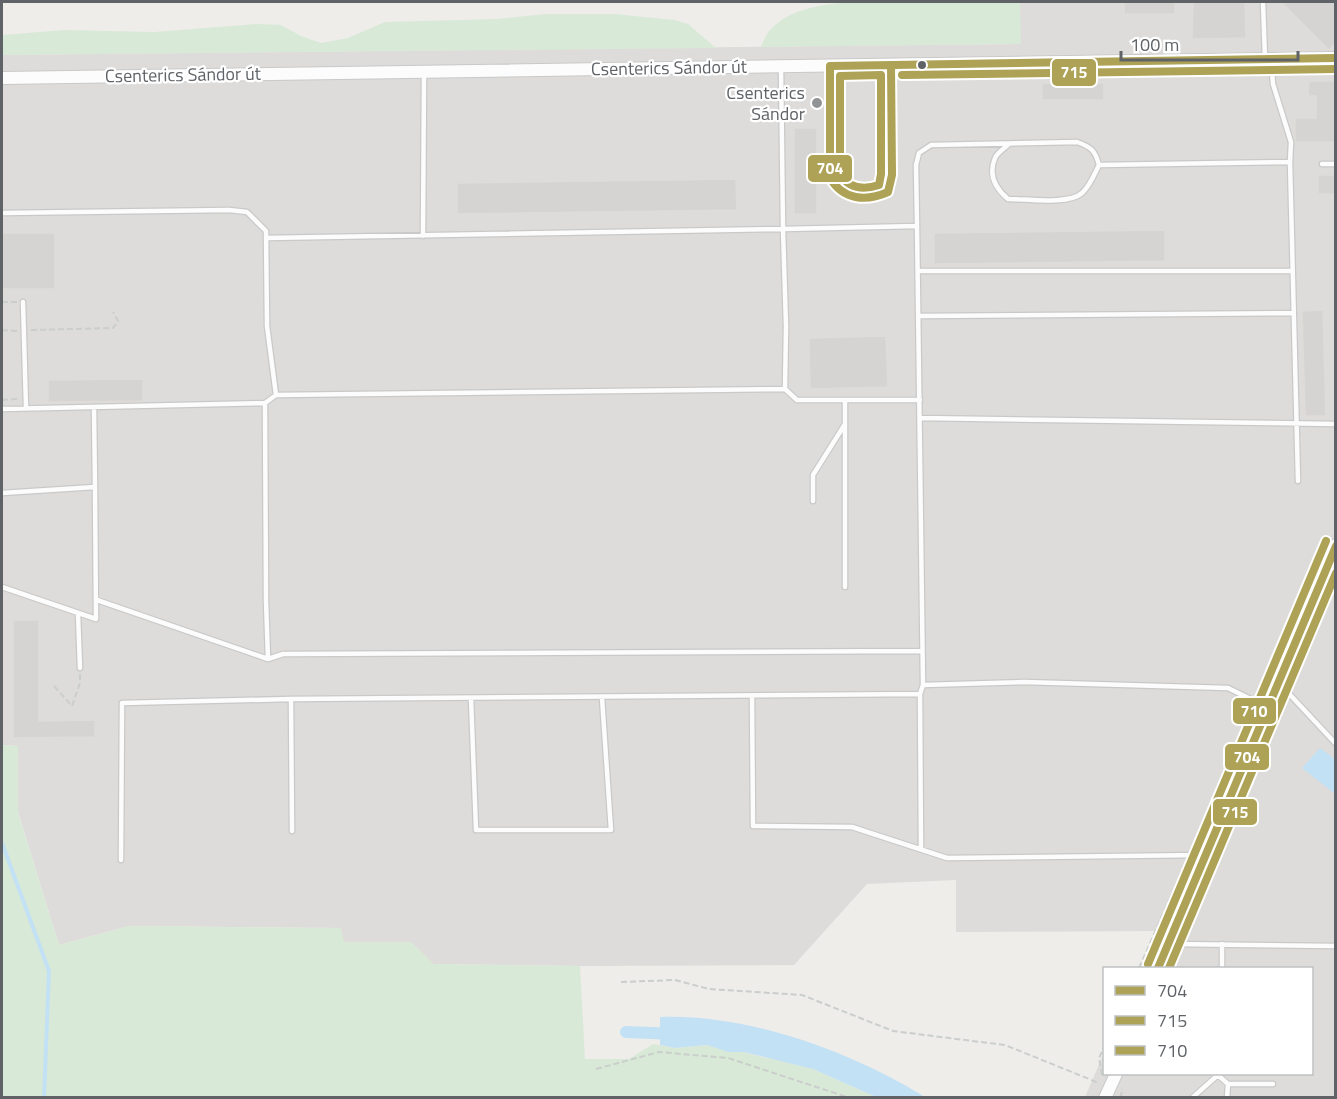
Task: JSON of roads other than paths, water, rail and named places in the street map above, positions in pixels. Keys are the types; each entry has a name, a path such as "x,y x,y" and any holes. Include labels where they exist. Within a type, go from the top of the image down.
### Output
{"street":[{"name":"Csenterics Sándor út","path":"2,78 1335,58"},
{"path":"1159,967 1335,545"},
{"path":"1105,1098 1116,1075"}],"lane":[{"path":"1263,2 1268,58 1273,84 1291,142 1298,481"},
{"path":"830,66 830,178 834,189 848,197 879,197 888,192 892,175 891,65"},
{"path":"781,66 785,389"},
{"path":"423,236 424,71"},
{"path":"921,848 920,694 923,685 916,165 919,153 931,145 1077,142 1090,147 1096,153 1099,165 1083,193 1072,200 1008,199 998,190 992,176 995,158 1009,144"},
{"path":"1099,165 1290,162"},
{"path":"1322,164 1335,164"},
{"path":"2,213 229,210 247,212 266,231 267,326 276,395"},
{"path":"266,238 917,226"},
{"path":"918,271 1292,271"},
{"path":"23,302 26,408"},
{"path":"919,316 1293,313"},
{"path":"2,409 265,403 276,395 785,389 796,400 920,400"},
{"path":"845,400 845,587"},
{"path":"265,403 268,659"},
{"path":"2,587 96,620 94,407"},
{"path":"920,418 1335,424"},
{"path":"813,501 813,475 845,424"},
{"path":"2,493 95,487"},
{"path":"97,600 268,659 283,654 922,651"},
{"path":"78,614 80,668"},
{"path":"923,685 1024,682 1228,688 1267,707"},
{"path":"1278,682 1335,744"},
{"path":"121,860 122,703 291,699 920,694"},
{"path":"752,696 753,826 852,827 947,858 1205,855"},
{"path":"471,698 476,830 611,830 602,698"},
{"path":"291,699 292,831"},
{"path":"1168,944 1335,946"},
{"path":"1222,944 1222,967"},
{"path":"1192,1098 1219,1075 1228,1084 1273,1084"},
{"path":"1227,1098 1228,1084"}],"water":[{"path":"1320,748 1335,759 1335,794 1302,768"},
{"path":"660,1017 728,1022 798,1039 864,1065 925,1097 876,1097 813,1069 744,1052 728,1052 707,1045 675,1048 660,1045"}],"waterway":[{"path":"2,843 49,971 44,1098"},
{"path":"626,1032 676,1034"}],"place":[{"name":"Csenterics Sándor","path":"817,103"}]}
